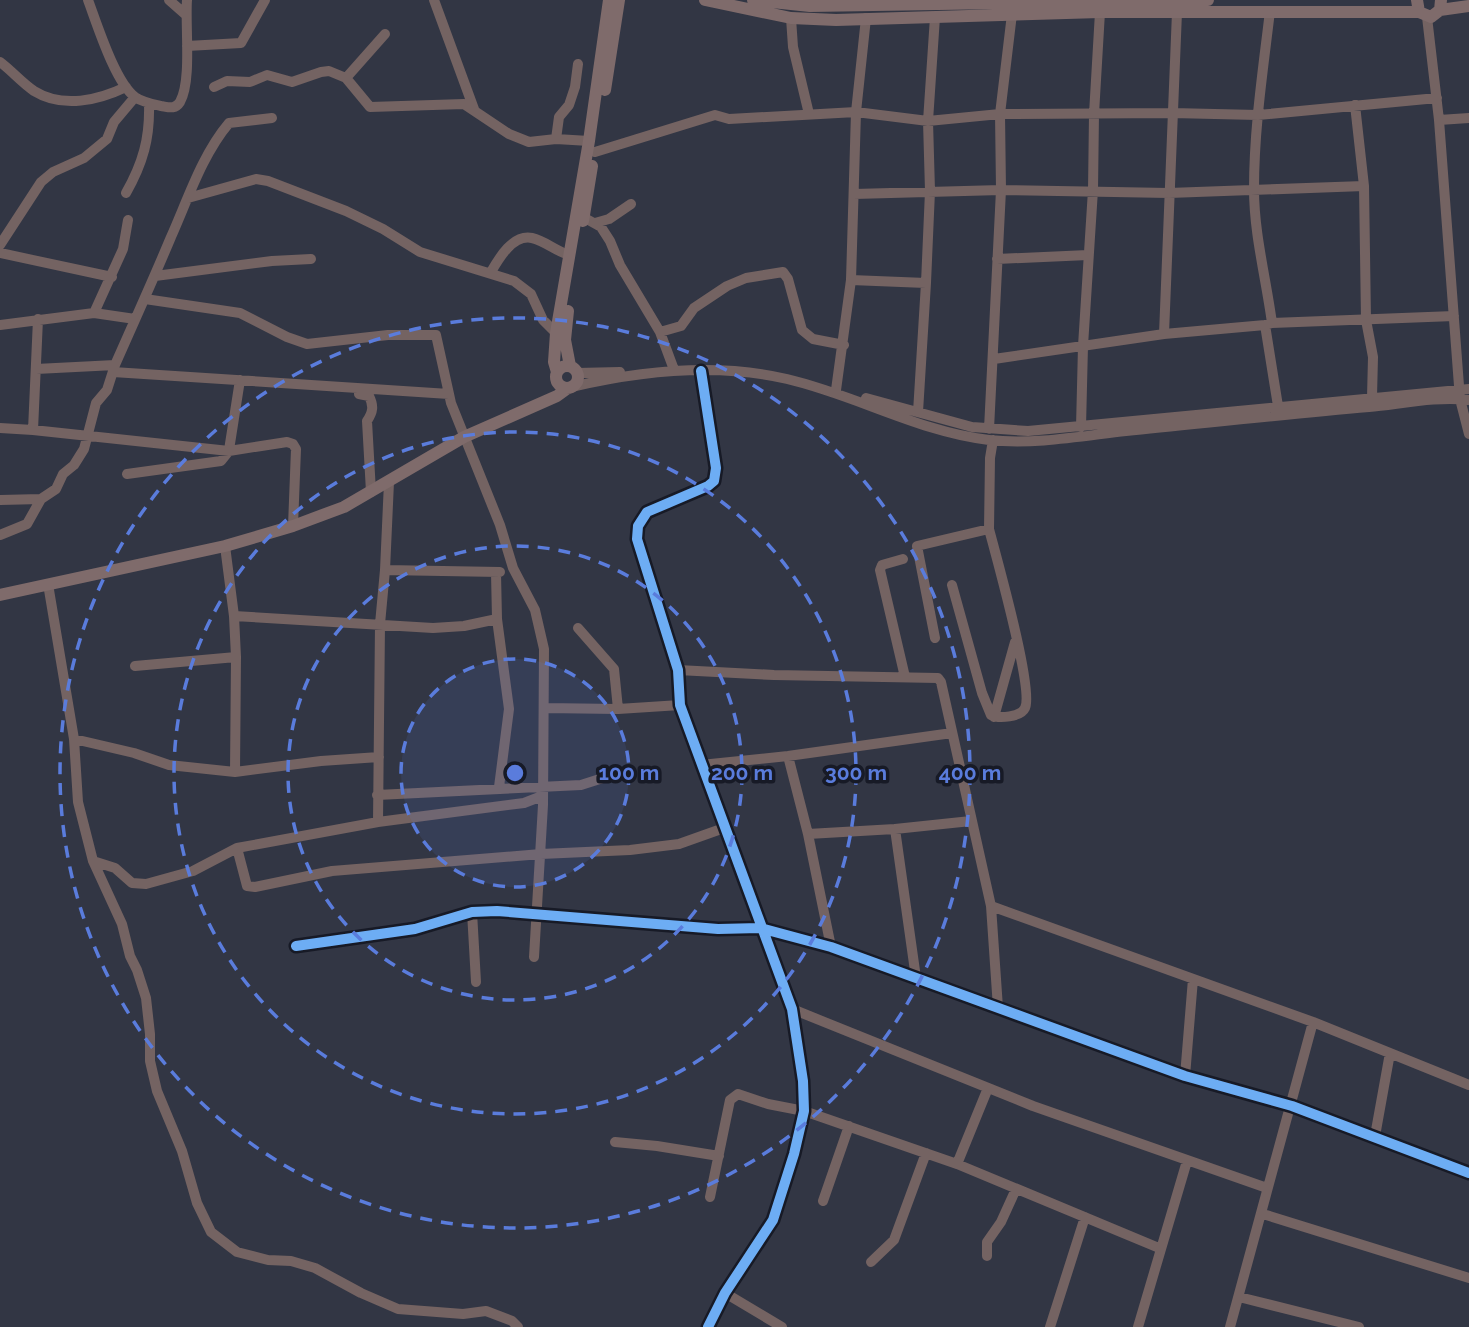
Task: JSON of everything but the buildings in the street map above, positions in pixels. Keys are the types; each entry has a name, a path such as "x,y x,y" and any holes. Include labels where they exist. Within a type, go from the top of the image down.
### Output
{"main road":[{"path":"563,382 577,381 565,340 566,320 589,220 592,146 609,0"},
{"path":"563,382 554,362 556,333 619,0"},
{"path":"705,0 793,8 1208,0"},
{"path":"753,0 836,20 1100,12 1421,10 1435,16 1441,5 1469,6"},
{"path":"0,595 225,546 293,526 344,507 464,437 557,396 563,382 561,368 573,369"}],"street":[{"path":"88,0 107,51 126,87 135,97 149,104 172,108 178,106 186,82 187,0"},
{"path":"169,0 186,15"},
{"path":"187,46 241,43 265,0"},
{"path":"421,4 434,1 474,109"},
{"path":"793,8 793,47 809,114"},
{"path":"1421,10 1437,98 1454,316 1469,434"},
{"path":"1270,11 1258,115 1254,189 1278,406"},
{"path":"1081,427 1100,12"},
{"path":"1164,334 1177,12"},
{"path":"989,429 1001,190 1000,114 1012,14"},
{"path":"918,412 930,191 928,121 935,17"},
{"path":"836,390 851,280 856,112 866,18"},
{"path":"346,78 385,34"},
{"path":"0,62 35,91 52,98 80,101 102,98 126,87"},
{"path":"556,139 559,117 569,105 575,87 578,64"},
{"path":"214,87 227,81 250,82 267,75 292,82 329,71 346,78 370,107 464,104 509,134 529,142 556,139 592,146 715,114 729,119 856,112 928,121 1000,114 1258,115 1437,98"},
{"path":"0,245 41,182 52,172 84,158 107,139 114,121 135,97"},
{"path":"126,193 135,178 147,144 150,130 149,104"},
{"path":"1355,105 1364,186 1366,320 1373,357 1372,397"},
{"path":"0,535 27,524 41,499 56,489 63,474 75,465 85,449 96,403 107,390 135,319 209,152 229,123 272,118"},
{"path":"1439,120 1469,118"},
{"path":"188,198 262,179 346,211 383,229 420,252 514,281 531,294 543,320 556,333"},
{"path":"854,194 1001,190 1169,192 1364,186"},
{"path":"589,220 609,219 631,204"},
{"path":"94,313 124,248 128,220"},
{"path":"589,220 610,241 620,265 660,332 673,367"},
{"path":"491,272 501,254 524,238 533,238 569,255"},
{"path":"0,253 112,277"},
{"path":"997,259 1088,255"},
{"path":"155,276 272,261 312,259"},
{"path":"660,332 681,326 694,308 727,286 746,278 783,272 788,279 802,330 813,339 844,345"},
{"path":"851,280 926,284"},
{"path":"145,299 240,313 307,344 388,335 436,335 449,394 500,525 513,568 535,610 544,649 541,854 534,957"},
{"path":"0,325 94,313 135,319"},
{"path":"994,359 1164,334 1269,324 1454,316"},
{"path":"33,430 38,319"},
{"path":"573,369 624,372 735,365 791,373 836,390 972,427 1028,431 1372,397 1465,394"},
{"path":"36,369 114,368 240,380 449,394"},
{"path":"563,382 701,371 745,372 787,379 965,437 993,440 1046,439 1465,394"},
{"path":"701,371 716,468 714,481 647,512 641,519 637,534 678,670 680,705 792,1009 803,1081 804,1111 794,1154 773,1220 725,1293 708,1327"},
{"path":"127,474 220,461 229,450 240,380"},
{"path":"335,387 369,396 373,403 372,414 367,421 371,492"},
{"path":"0,428 229,450 293,444 296,449 293,526"},
{"path":"993,440 990,458 989,529 1016,637 1027,698 1026,708 1022,712 994,717"},
{"path":"377,822 380,624 388,482"},
{"path":"0,500 41,499"},
{"path":"935,638 917,544 989,529"},
{"path":"225,546 236,657 235,772"},
{"path":"903,559 882,565 880,570 905,677"},
{"path":"385,570 496,573 513,568"},
{"path":"496,573 498,620 509,709 499,788"},
{"path":"48,584 74,739 78,803 93,861 122,924 130,956 146,998 150,1060 157,1091 182,1151 197,1203 211,1232 237,1252 315,1268 360,1293 398,1309 463,1314 486,1311 512,1321 518,1327"},
{"path":"953,585 982,693 994,717"},
{"path":"234,616 433,628 498,620"},
{"path":"578,628 614,669 618,709"},
{"path":"994,717 1016,637"},
{"path":"135,666 236,657"},
{"path":"678,670 774,676 938,678 992,906 998,1008"},
{"path":"544,708 618,709 680,705"},
{"path":"701,765 952,733"},
{"path":"74,739 134,753 169,765 235,772 379,757"},
{"path":"788,756 808,834 831,947"},
{"path":"377,795 499,788 542,791 580,785 606,777"},
{"path":"93,861 115,868 132,883 146,884 193,871 237,848 377,822 514,804 542,791"},
{"path":"808,834 971,821"},
{"path":"237,848 247,886 252,887 332,871 541,854 630,850 679,844 724,828"},
{"path":"895,829 916,978"},
{"path":"992,906 1313,1022 1469,1085"},
{"path":"296,946 415,929 472,912 497,911 718,929 760,928 831,947 1185,1076 1292,1106 1469,1173"},
{"path":"472,912 476,982"},
{"path":"1185,1076 1193,979"},
{"path":"792,1009 988,1088 1268,1188"},
{"path":"1230,1327 1313,1022"},
{"path":"1376,1136 1390,1053"},
{"path":"957,1164 988,1088"},
{"path":"710,1197 730,1100 738,1094 768,1104 804,1111 957,1164 1159,1248"},
{"path":"823,1200 849,1126"},
{"path":"615,1142 719,1156"},
{"path":"872,1262 894,1240 926,1153"},
{"path":"1138,1327 1159,1248 1187,1161"},
{"path":"987,1256 987,1242 1002,1222 1016,1189"},
{"path":"1262,1214 1469,1278"},
{"path":"1050,1327 1085,1217"},
{"path":"725,1293 782,1327"},
{"path":"1239,1297 1359,1327"}],"cycle path":[{"path":"701,371 716,468 714,481 647,512 638,526 637,539 678,670 680,705 792,1009 803,1081 804,1111 794,1154 773,1220 725,1293 708,1327"},
{"path":"296,946 415,929 472,912 497,911 718,929 760,928 831,947 1185,1076 1292,1106 1469,1173"}]}
